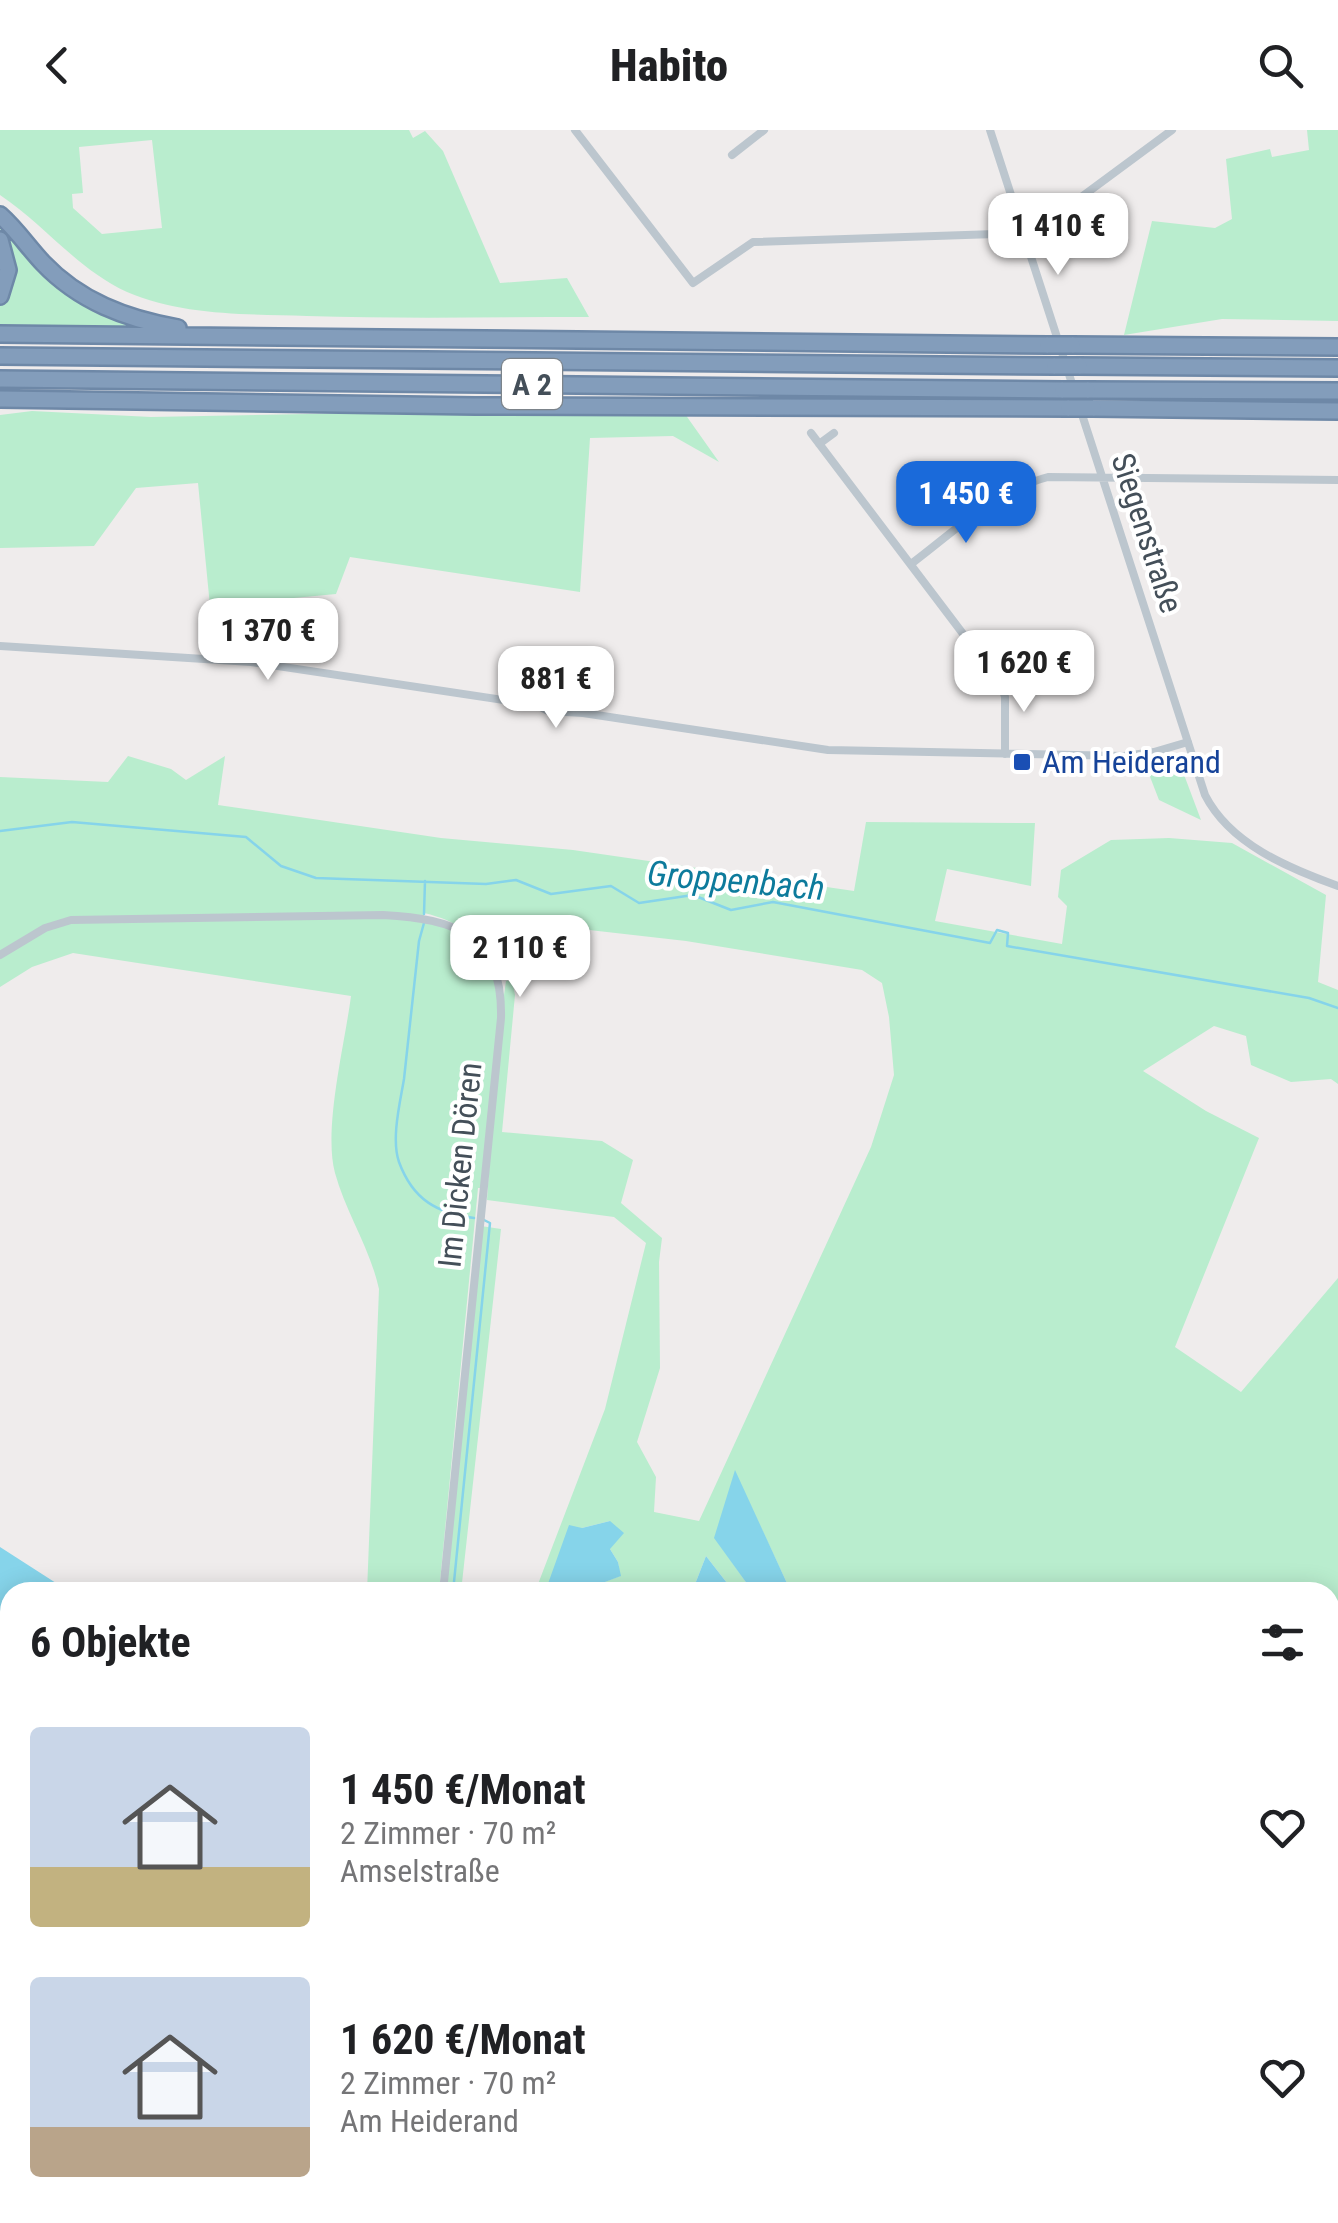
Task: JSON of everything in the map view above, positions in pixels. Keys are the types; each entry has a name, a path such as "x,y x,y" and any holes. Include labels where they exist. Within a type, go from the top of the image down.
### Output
{"highway":[{"path":"0,215 54,274 91,300 154,324 221,336"},
{"path":"0,240 8,270 0,296"},
{"path":"0,334 1338,346"},
{"name":"A 2","path":"0,356 1338,368"},
{"name":"A 2","path":"0,380 1338,391"},
{"path":"0,399 1338,411"},
{"path":"0,409 62,399"}],"street":[{"path":"575,130 693,283 753,242 1025,233 1056,215 1172,130"},
{"name":"Siegenstraße","path":"990,130 1205,795 1230,830 1312,876 1338,886"},
{"path":"732,155 759,131"},
{"path":"811,433 1002,684 1005,754"},
{"path":"819,444 834,433"},
{"path":"911,564 998,497 1048,477 1338,480"},
{"path":"0,646 250,662 537,705 569,705 583,713 828,750 1142,754 1188,742"},
{"name":"Im Dicken Dören","path":"0,955 45,928 70,920 424,917 458,928 480,946 494,966 502,988 501,1018 445,1582"}],"green space":[{"path":"0,130 409,130 413,138 425,131 443,151 500,283 567,278 589,317 262,315 170,306 109,282 0,195","holes":["152,140 162,228 102,234 73,208 72,194 83,193 79,147"]},
{"path":"1307,130 1338,130 1338,321 1222,319 1124,335 1152,221 1215,228 1232,219 1226,159 1270,149 1272,157 1309,150"},
{"path":"0,227 51,278 140,328 0,326"},
{"path":"32,411 151,417 416,412 685,414 719,462 673,436 590,438 580,592 350,557 336,594 210,606 198,483 136,488 94,546 0,548 0,415"},
{"path":"128,756 171,769 186,780 225,756 218,805 854,891 866,822 1035,823 1031,886 947,869 935,921 1062,944 1067,906 1058,897 1061,870 1111,840 1169,838 1232,843 1326,895 1318,982 1338,990 1338,1084 1331,1079 1291,1082 1251,1065 1246,1036 1214,1026 1143,1071 1206,1111 1259,1138 1175,1347 1241,1392 1338,1278 1338,1582 786,1582 735,1472 715,1538 746,1582 726,1582 706,1556 696,1582 604,1582 620,1576 610,1549 610,1521 582,1528 552,1582 539,1582 605,1409 646,1243 614,1217 487,1200 491,1141 482,1188 478,1188 440,1582 367,1582 379,1289 340,1188 332,1155 333,1110 351,996 73,953 32,967 0,987 0,777 108,782","holes":["424,913 466,931 499,964 510,966 510,921 686,941 862,970 882,983 894,1075 871,1147 699,1521 654,1512 656,1477 637,1442 660,1368 662,1238 621,1203 633,1160 602,1141 502,1132 515,995 512,980 506,981 504,995 484,954 465,938 424,917"]},
{"path":"1147,769 1183,772 1201,820 1159,800"},
{"path":"481,1226 501,1229 462,1582 447,1582"}],"water":[{"path":"735,1470 786,1582 746,1582 714,1538"},
{"path":"610,1521 624,1533 610,1549 621,1576 605,1582 549,1582 569,1525 582,1528"},
{"path":"0,1547 54,1582 0,1582"},
{"path":"706,1556 726,1582 696,1582"}],"waterway":[{"name":"Groppenbach","path":"0,831 72,822 246,837 281,866 316,878 486,884 516,880 551,894 611,886 639,903 693,895 731,910 773,902 990,943 997,930 1008,933 1007,946 1309,998 1338,1008"},
{"path":"424,914 425,881"},
{"path":"424,923 397,1121 397,1153 405,1175 419,1195 438,1208 474,1218"},
{"path":"454,1582 490,1223 484,1220"}],"place":[{"name":"Am Heiderand","path":"1022,762"}]}
